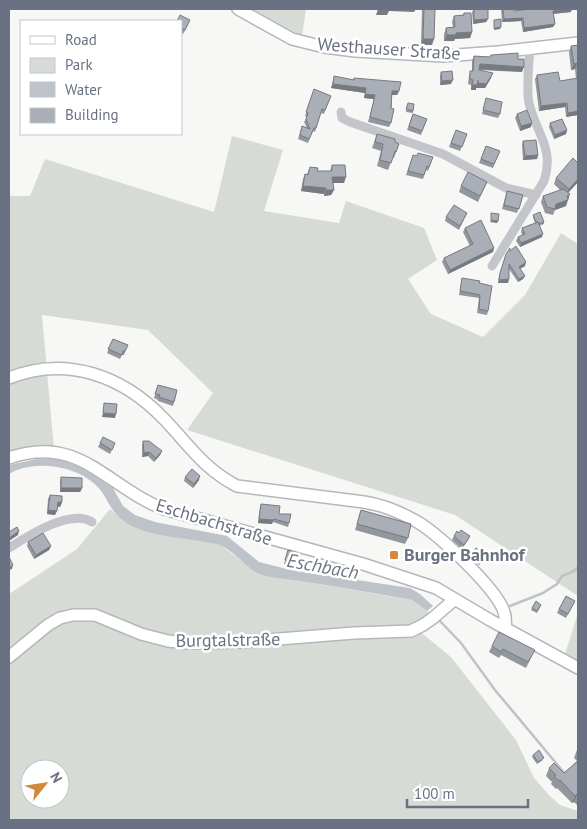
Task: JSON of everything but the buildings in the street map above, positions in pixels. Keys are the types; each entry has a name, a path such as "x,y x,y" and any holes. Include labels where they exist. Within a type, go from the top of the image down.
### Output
{"main road":[{"name":"Westhauser Straße","path":"238,9 292,39 324,47 355,51 443,56 578,43"},
{"path":"9,378 25,372 54,368 78,370 99,375 117,382 137,395 165,420 192,452 218,476 237,486 364,502 391,509 413,519 440,539 487,586 506,616 505,628"},
{"name":"Eschbachstraße","path":"9,458 24,453 36,452 57,453 69,456 91,465 148,502 164,509 363,564 436,588 578,668"},
{"name":"Burgtalstraße","path":"9,657 53,622 77,614 95,615 151,637 188,643 242,642 417,629 436,616 455,599"}],"street":[{"path":"492,266 544,181 548,166 546,146 529,102 530,48"},
{"path":"341,112 342,118 350,122 443,154 506,188 536,195"},
{"path":"9,548 44,528 68,518 83,518 92,522"}],"green space":[{"path":"251,9 306,9 302,36 275,23"},
{"path":"232,136 283,150 264,211 339,223 346,201 424,228 437,260 408,279 431,314 483,337 525,295 561,233 578,244 578,596 455,515 187,430 213,393 148,330 42,315 54,449 31,448 9,453 9,196 30,196 45,159 214,212"},
{"path":"110,509 125,522 148,531 219,544 260,574 412,600 433,618 417,629 451,657 516,740 534,778 560,805 578,811 578,820 9,820 9,594 77,549"},
{"path":"578,613 578,662 565,654"}],"water":[{"path":"37,459 58,459 85,469 113,488 123,506 135,515 155,522 227,536 259,562 291,570 410,588 433,606 427,611 412,600 259,574 222,546 156,534 134,527 117,515 94,483 83,476 59,467 32,466 9,474 9,465"}],"waterway":[{"path":"510,606 543,593 557,584 562,576 574,571 578,567"},
{"name":"Eschbach","path":"438,619 461,643 495,690 566,775"}],"place":[{"name":"Burger Bahnhof","path":"394,555"}]}
